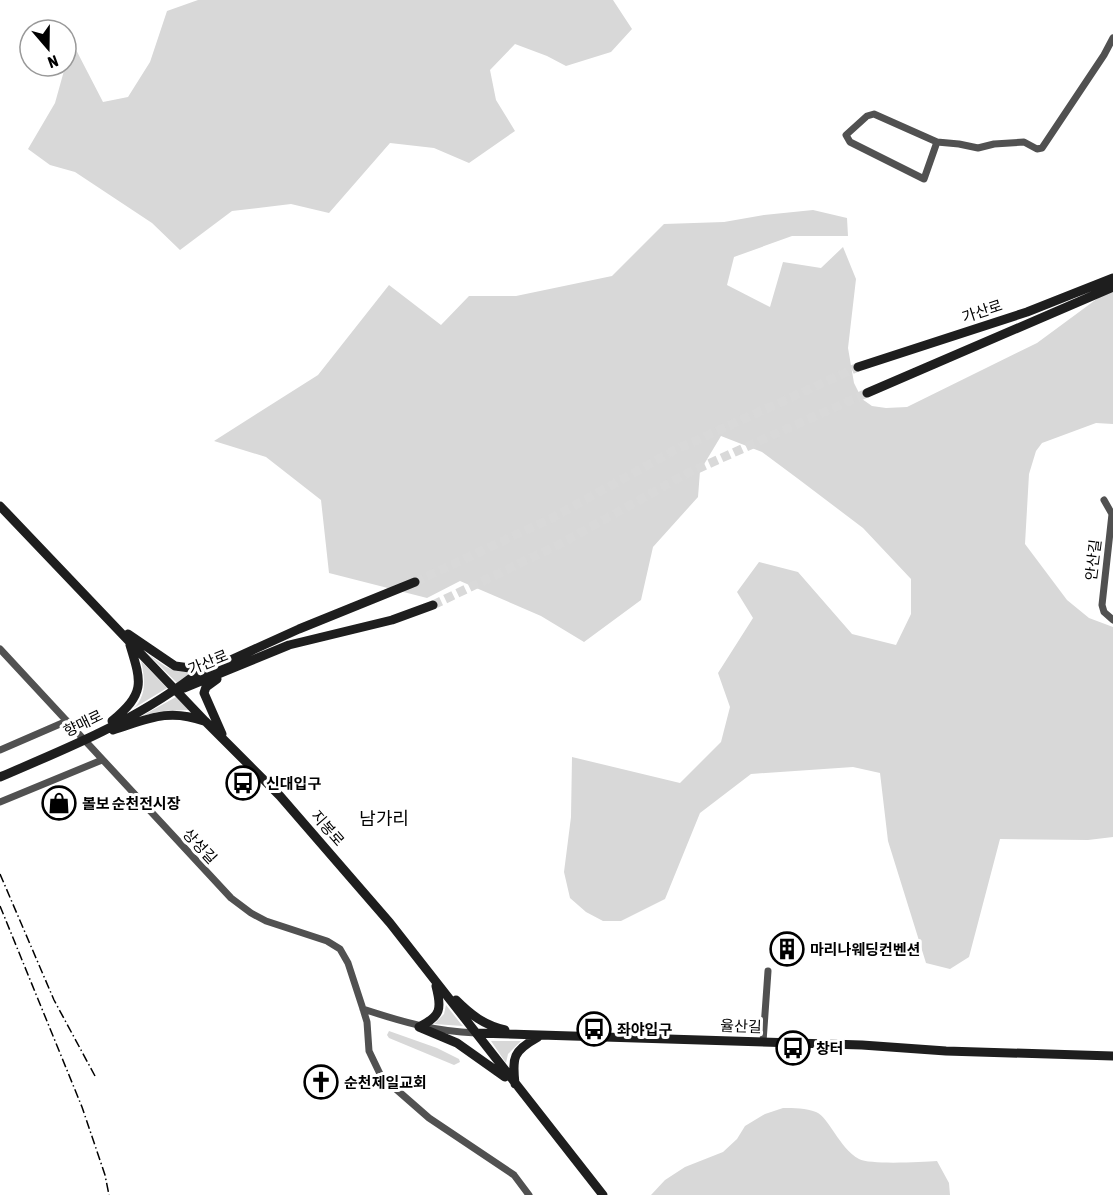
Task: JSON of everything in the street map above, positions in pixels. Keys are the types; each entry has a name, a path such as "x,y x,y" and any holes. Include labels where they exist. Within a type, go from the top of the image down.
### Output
{"main road":[{"name":"가산로","path":"858,367 1027,312 1113,278"},
{"name":"가산로","path":"867,393 1113,287"},
{"name":"지봉로","path":"0,506 205,721 280,796 345,870 603,1195"},
{"name":"가산로","path":"255,654 299,629 416,582"},
{"name":"가산로","path":"176,690 191,678 255,654 392,620 433,605"},
{"path":"113,624 170,664 182,668 198,667 255,654"},
{"path":"89,739 127,708 135,698 139,687 138,670 129,641"},
{"path":"225,741 207,703 205,690 212,682 255,654"},
{"name":"향매로","path":"0,777 89,739 176,690"},
{"path":"89,739 155,716 187,714 205,721"},
{"path":"419,1027 434,1018 440,1006 435,981"},
{"path":"435,981 483,1023 503,1030 540,1036"},
{"path":"419,1027 457,1043 515,1084"},
{"name":"율산길","path":"476,1033 1113,1056"},
{"path":"515,1084 512,1064 514,1057 527,1043 540,1036"}],"street":[{"path":"937,142 924,179 850,142 846,135 867,117 874,114 937,142 978,148 994,144 1024,142 1042,148 1113,38"},
{"name":"안산길","path":"1104,500 1112,514 1102,605 1104,612 1113,620"},
{"name":"상성길","path":"0,650 67,721 89,739 102,760 241,907 266,921 327,941 340,949 348,963 367,1022 369,1051 381,1076 429,1118 514,1175 529,1195"},
{"path":"0,750 67,721"},
{"path":"0,802 102,760"},
{"path":"763,1042 768,971"},
{"path":"363,1009 419,1027 476,1033"}],"shaded area":[{"path":"198,0 613,0 632,29 611,52 566,66 515,44 490,70 496,100 515,131 469,163 434,148 390,143 329,213 291,204 232,211 180,250 152,223 75,172 50,165 28,149 55,103 62,78 78,78 78,54 103,102 128,97 150,62 167,11"},
{"path":"813,210 847,218 848,236 792,236 734,257 727,285 770,307 783,262 821,268 843,247 856,279 848,348 854,383 862,399 872,406 907,407 1037,343 1113,287 1113,424 1096,423 1042,443 1036,451 1029,474 1025,544 1067,600 1089,618 1113,627 1113,837 1088,840 1000,839 969,957 950,969 926,963 888,841 880,773 853,767 751,774 700,813 665,899 621,921 603,921 586,912 570,898 564,872 571,817 572,757 680,783 721,742 730,707 718,673 753,618 737,592 759,562 798,572 852,634 896,645 911,614 911,579 863,528 762,452 721,436 700,471 698,497 653,547 641,600 584,642 541,616 460,581 427,598 329,573 321,500 266,457 214,441 318,375 389,285 441,325 469,296 516,296 612,276 664,224 724,222"},
{"path":"147,653 161,664 174,670 188,671 206,667 177,683"},
{"path":"141,661 167,688 134,708 141,698 144,686"},
{"path":"176,697 189,710 162,711 142,716"},
{"path":"446,1005 463,1026 434,1024 444,1014"},
{"path":"389,1031 437,1048 459,1059 460,1062 454,1065 389,1038 387,1035"},
{"path":"491,1041 521,1041 508,1054 506,1063"},
{"path":"783,1108 808,1110 821,1115 846,1148 859,1159 885,1163 937,1161 949,1183 950,1195 651,1195 665,1180 685,1167 723,1152 737,1139 745,1126 765,1114"}],"tunnel":[{"path":"415,582 552,518 673,451 858,367"},
{"path":"433,605 562,543 688,473 867,393"}],"railway":[{"path":"0,874 54,1000 95,1076"},
{"path":"0,906 82,1107 105,1175 109,1195"}],"place":[{"name":"신대입구","path":"243,783"},
{"name":"볼보 순천전시장","path":"59,803"},
{"name":"마리나웨딩컨벤션","path":"787,949"},
{"name":"좌야입구","path":"594,1029"},
{"name":"창터","path":"793,1048"},
{"name":"순천제일교회","path":"321,1082"}],"district":[{"name":"남가리","path":"384,818"}]}
